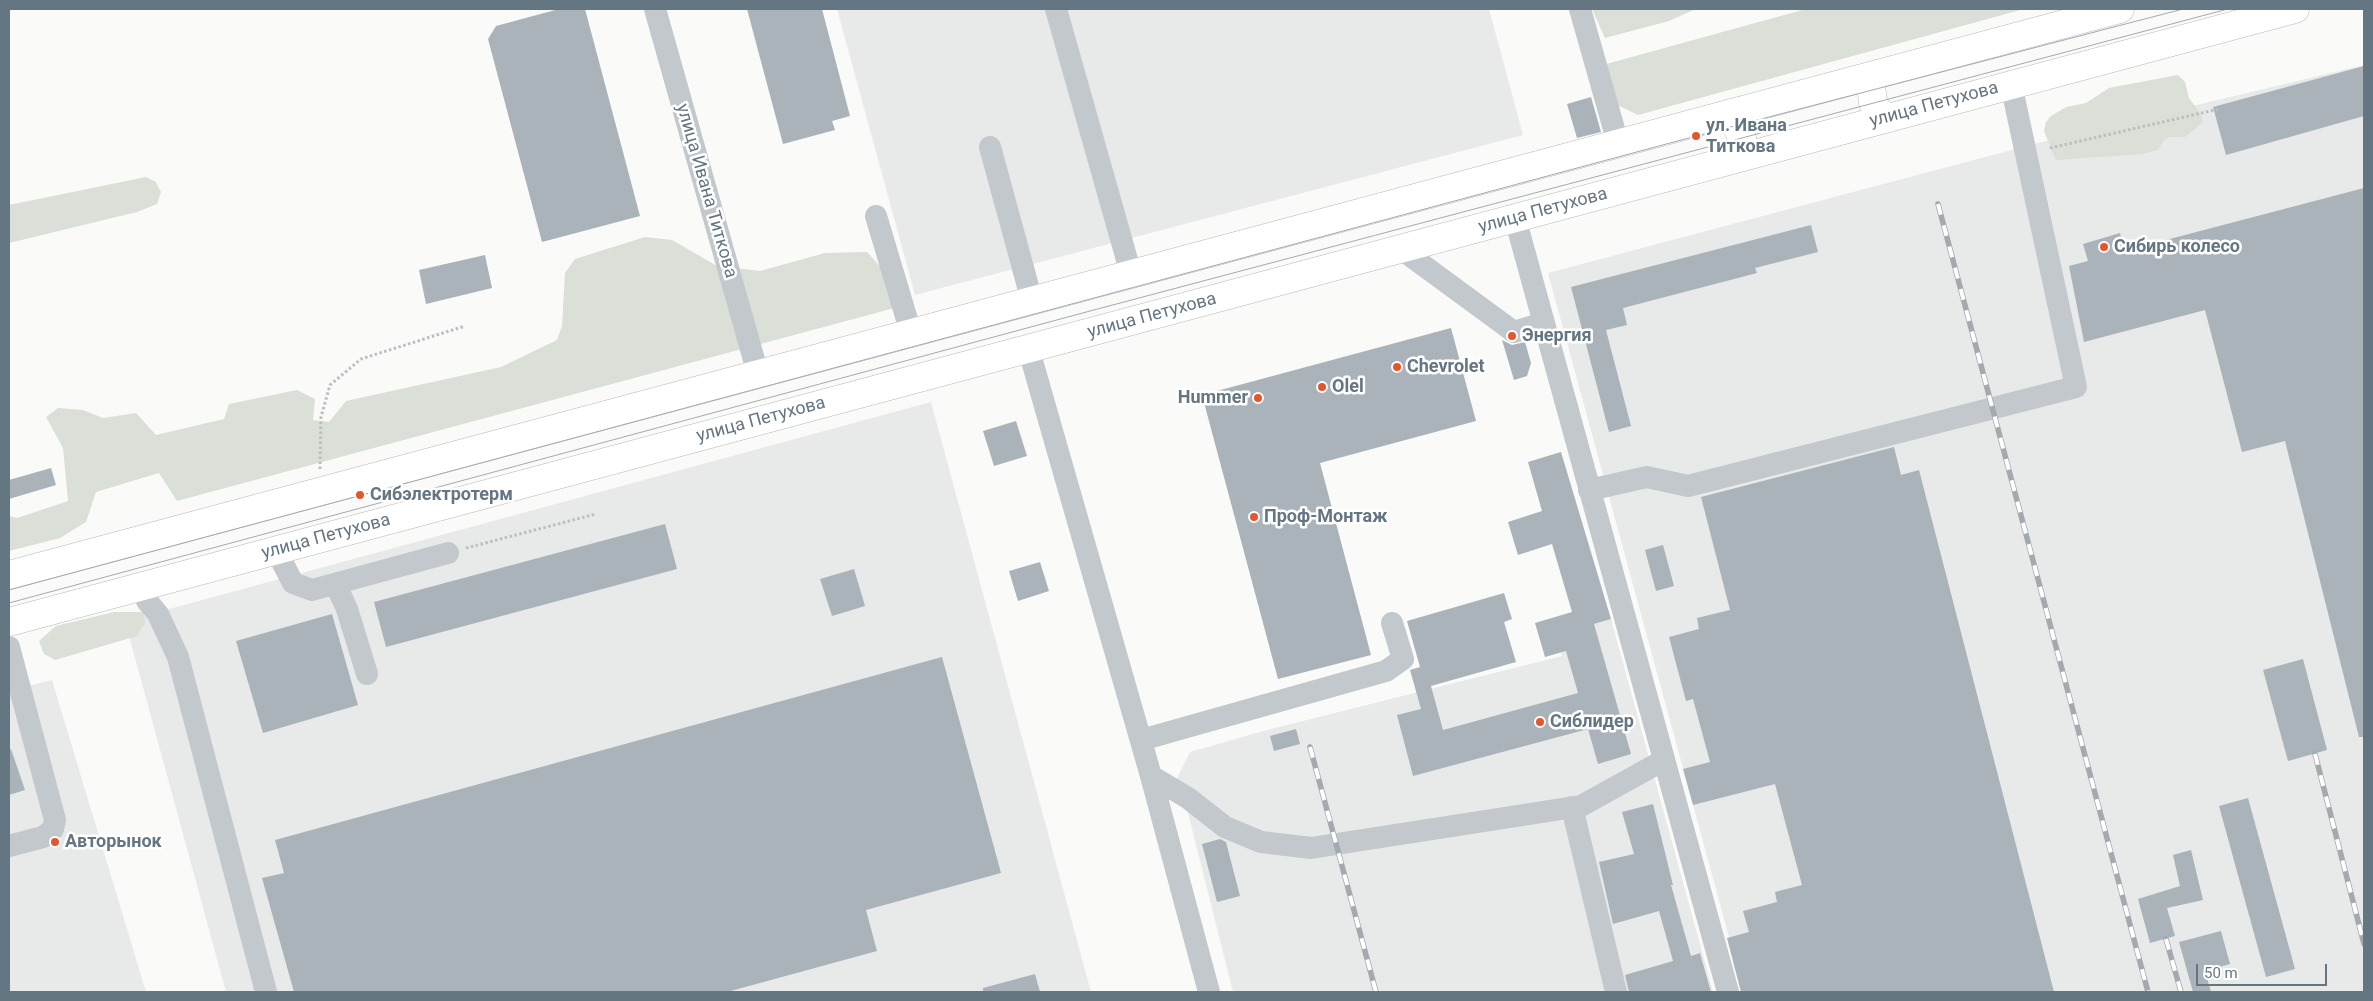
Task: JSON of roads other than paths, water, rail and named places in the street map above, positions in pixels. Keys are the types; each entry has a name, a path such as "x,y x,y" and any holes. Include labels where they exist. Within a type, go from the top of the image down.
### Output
{"highway":[{"path":"9,575 2120,9"},
{"name":"улица Петухова","path":"9,622 1028,347 2295,9"},
{"path":"1870,76 1873,103 1885,119"},
{"path":"1731,113 1742,138 1743,157"}],"street":[{"name":"улица Ивана Титкова","path":"655,9 758,374"},
{"path":"1056,9 1131,274"},
{"path":"1580,9 1618,143"},
{"path":"1589,490 1647,477 1688,486 2076,386 2011,84"},
{"path":"990,147 1032,301"},
{"path":"876,216 911,333"},
{"path":"1515,218 1728,992"},
{"path":"1401,249 1514,332 1543,323"},
{"path":"1028,347 1151,776 1209,992"},
{"path":"276,550 293,583 312,590 448,553"},
{"path":"336,585 347,609 367,674"},
{"path":"143,586 147,601 158,614 178,657 266,992"},
{"path":"1140,740 1386,671 1403,659 1392,623"},
{"path":"9,648 55,820 53,829 43,837 9,846"},
{"path":"1151,776 1188,798 1225,827 1261,842 1311,848 1581,806 1664,760"},
{"path":"1572,807 1616,992"}],"tram line":[{"path":"9,590 1696,136 2183,9"},
{"path":"9,603 1090,311 2228,9"}],"railway":[{"path":"1938,204 2148,992"},
{"path":"1310,747 1376,992"},
{"path":"2315,754 2364,944"},
{"path":"2166,939 2181,992"}],"place":[{"name":"ул. Ивана Титкова","path":"1696,136"},
{"name":"Сибирь колесо","path":"2104,247"},
{"name":"Энергия","path":"1512,336"},
{"name":"Chevrolet","path":"1397,367"},
{"name":"Olel","path":"1322,387"},
{"name":"Hummer","path":"1258,398"},
{"name":"Сибэлектротерм","path":"360,495"},
{"name":"Проф-Монтаж","path":"1254,517"},
{"name":"Сиблидер","path":"1540,722"},
{"name":"Авторынок","path":"55,842"}]}
